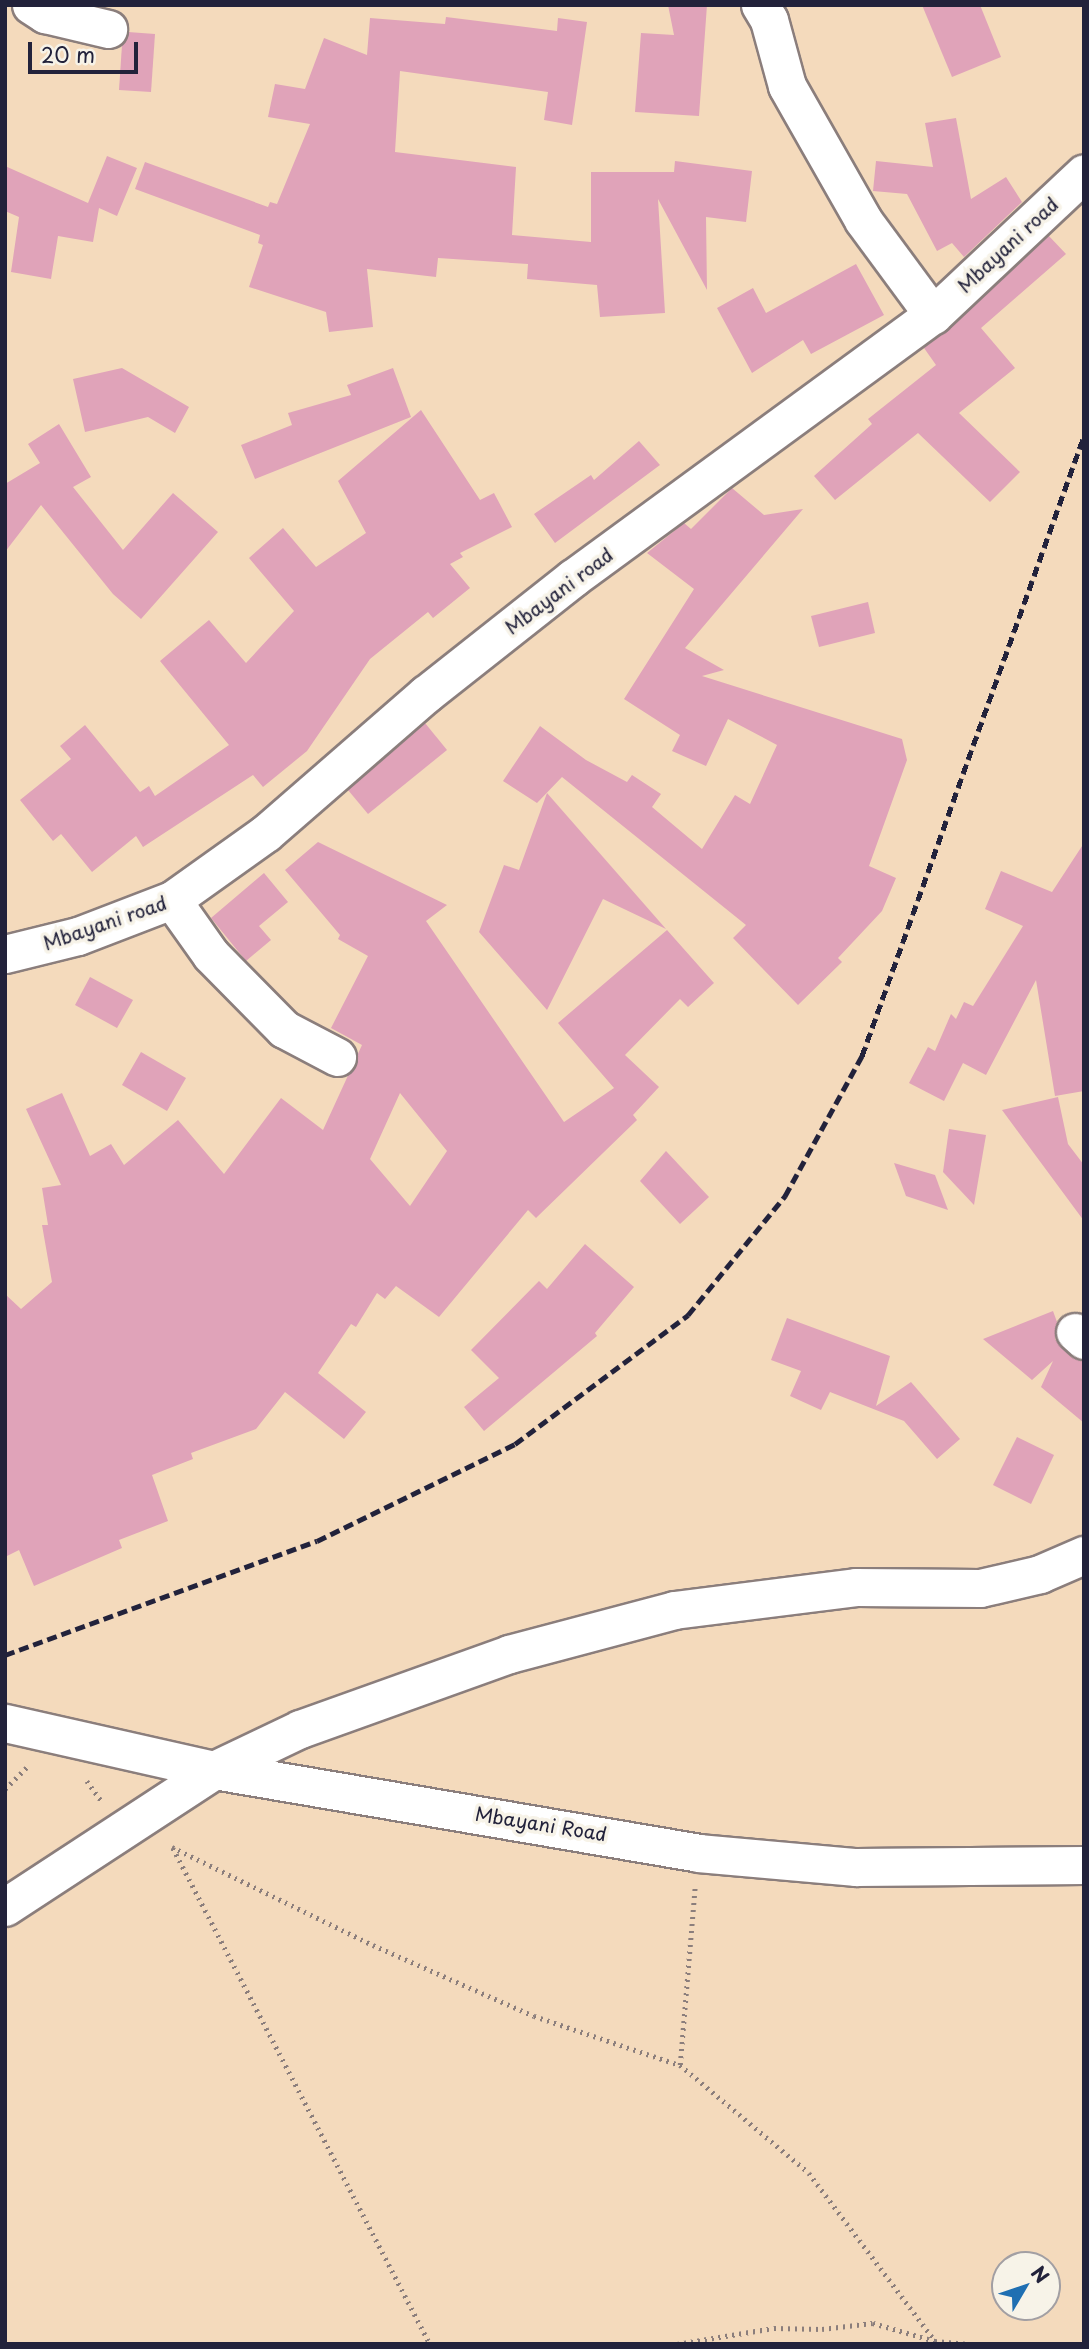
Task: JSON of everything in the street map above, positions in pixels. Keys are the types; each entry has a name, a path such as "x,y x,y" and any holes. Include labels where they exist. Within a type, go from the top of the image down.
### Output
{"street":[{"path":"32,5 45,14 108,29"},
{"path":"760,5 769,20 787,86 863,220 933,315"},
{"name":"Mbayani road","path":"5,954 78,936 173,900 266,833 426,694 573,578 933,315 1084,173"},
{"path":"173,900 211,955 284,1029 337,1057"},
{"path":"5,1907 214,1770 300,1730 509,1654 674,1610 856,1587 980,1588 1040,1574 1084,1555"},
{"name":"Mbayani Road","path":"5,1723 214,1770 698,1853 856,1867 1084,1865"}],"path":[{"path":"58,1735 98,1798 126,1826 373,1945 534,2015 680,2064 809,2174 935,2342"},
{"path":"172,1847 430,2344"},
{"path":"680,2064 698,1853"},
{"path":"677,2344 774,2328 822,2329 873,2323 935,2342 969,2344"}],"building":[{"path":"668,5 707,5 699,116 635,112 641,33 674,35"},
{"path":"922,5 980,5 1001,57 952,77"},
{"path":"446,17 557,31 558,18 587,22 572,125 544,120 548,92 400,71 395,152 516,167 512,235 591,242 591,172 674,172 675,161 752,171 746,222 706,217 707,290 658,199 665,313 600,317 597,285 527,279 528,264 438,258 436,277 367,269 373,327 329,332 326,312 249,287 263,245 258,243 260,235 135,189 145,162 268,207 270,202 277,204 310,124 268,117 275,84 305,89 324,38 367,55 370,18 445,24"},
{"path":"128,32 155,34 151,92 119,90 122,45"},
{"path":"956,118 971,199 1006,177 1022,202 964,257 952,243 937,251 907,194 873,191 876,161 933,167 925,123"},
{"path":"107,156 137,168 117,216 99,208 93,242 58,236 51,279 11,272 19,217 5,211 5,166 88,203"},
{"path":"1048,235 1066,254 981,328 1015,368 959,413 1020,472 990,502 918,433 835,500 814,476 872,424 868,419 936,365 924,348"},
{"path":"856,264 884,315 811,354 803,340 752,373 717,308 753,288 766,313"},
{"path":"122,368 189,407 175,433 148,417 85,432 73,379"},
{"path":"393,368 411,417 255,479 241,445 292,425 288,413 351,395 347,385"},
{"path":"421,410 480,500 494,493 512,527 460,553 463,557 450,564 470,588 433,618 428,612 370,659 307,751 263,787 253,775 143,847 136,836 92,872 61,834 53,841 20,800 71,759 60,746 85,725 140,792 149,786 155,796 229,745 160,661 209,620 246,663 294,611 249,558 283,528 316,567 366,533 338,481"},
{"path":"59,424 91,477 73,487 123,550 173,493 218,532 141,619 113,594 41,505 5,552 5,484 40,463 28,444"},
{"path":"639,441 660,465 555,543 534,514 591,475 594,480"},
{"path":"732,488 764,515 803,509 685,648 724,670 702,676 902,739 907,760 869,866 896,878 882,911 838,958 842,962 798,1005 733,938 746,925 562,777 537,803 503,781 540,726 586,760 627,782 632,775 661,794 652,807 702,849 735,795 750,804 777,745 728,719 706,766 672,751 680,735 624,699 694,589 647,553 684,523 691,529"},
{"path":"868,602 875,633 819,647 811,616"},
{"path":"425,723 447,750 368,814 348,790"},
{"path":"547,793 666,929 603,899 547,1010 479,932 504,865 519,870"},
{"path":"318,842 447,905 426,921 564,1122 614,1088 558,1023 667,930 714,983 688,1007 680,999 625,1055 659,1087 633,1115 637,1120 536,1218 528,1210 439,1317 396,1286 385,1299 377,1293 356,1327 351,1324 318,1373 366,1412 344,1439 285,1392 256,1429 191,1453 193,1459 152,1475 168,1521 119,1540 122,1548 34,1586 19,1550 5,1557 5,1294 21,1309 52,1282 42,1225 48,1225 42,1188 61,1185 26,1109 62,1093 90,1156 111,1144 124,1165 178,1120 224,1174 281,1098 323,1130 362,1045 331,1028 368,956 338,939 340,935 285,870","holes":["400,1093 447,1151 410,1206 370,1159"]},
{"path":"1084,843 1084,1091 1055,1096 1036,980 986,1075 963,1063 944,1101 909,1083 928,1047 935,1051 951,1014 956,1019 964,1002 973,1006 1023,926 985,909 1001,871 1052,892"},
{"path":"264,873 288,902 259,926 271,940 246,961 211,918"},
{"path":"90,977 133,1000 117,1028 75,1005"},
{"path":"141,1052 186,1078 167,1111 122,1085"},
{"path":"1058,1097 1068,1144 1084,1165 1084,1221 1002,1110"},
{"path":"949,1129 986,1135 974,1205 943,1172"},
{"path":"666,1151 709,1197 680,1224 640,1181"},
{"path":"894,1163 935,1175 948,1210 906,1196"},
{"path":"585,1244 634,1287 595,1333 597,1336 484,1431 464,1407 499,1378 471,1350 539,1281 547,1289"},
{"path":"1053,1311 1057,1322 1055,1339 1070,1356 1084,1362 1084,1423 1041,1387 1053,1361 1032,1380 983,1339"},
{"path":"787,1318 890,1356 876,1406 911,1382 960,1439 937,1459 904,1421 830,1392 821,1410 790,1396 801,1371 771,1360"},
{"path":"1017,1437 1054,1455 1031,1504 993,1485"}],"railway":[{"path":"5,1655 317,1541 515,1444 688,1315 785,1196 862,1056 1084,436"}]}
